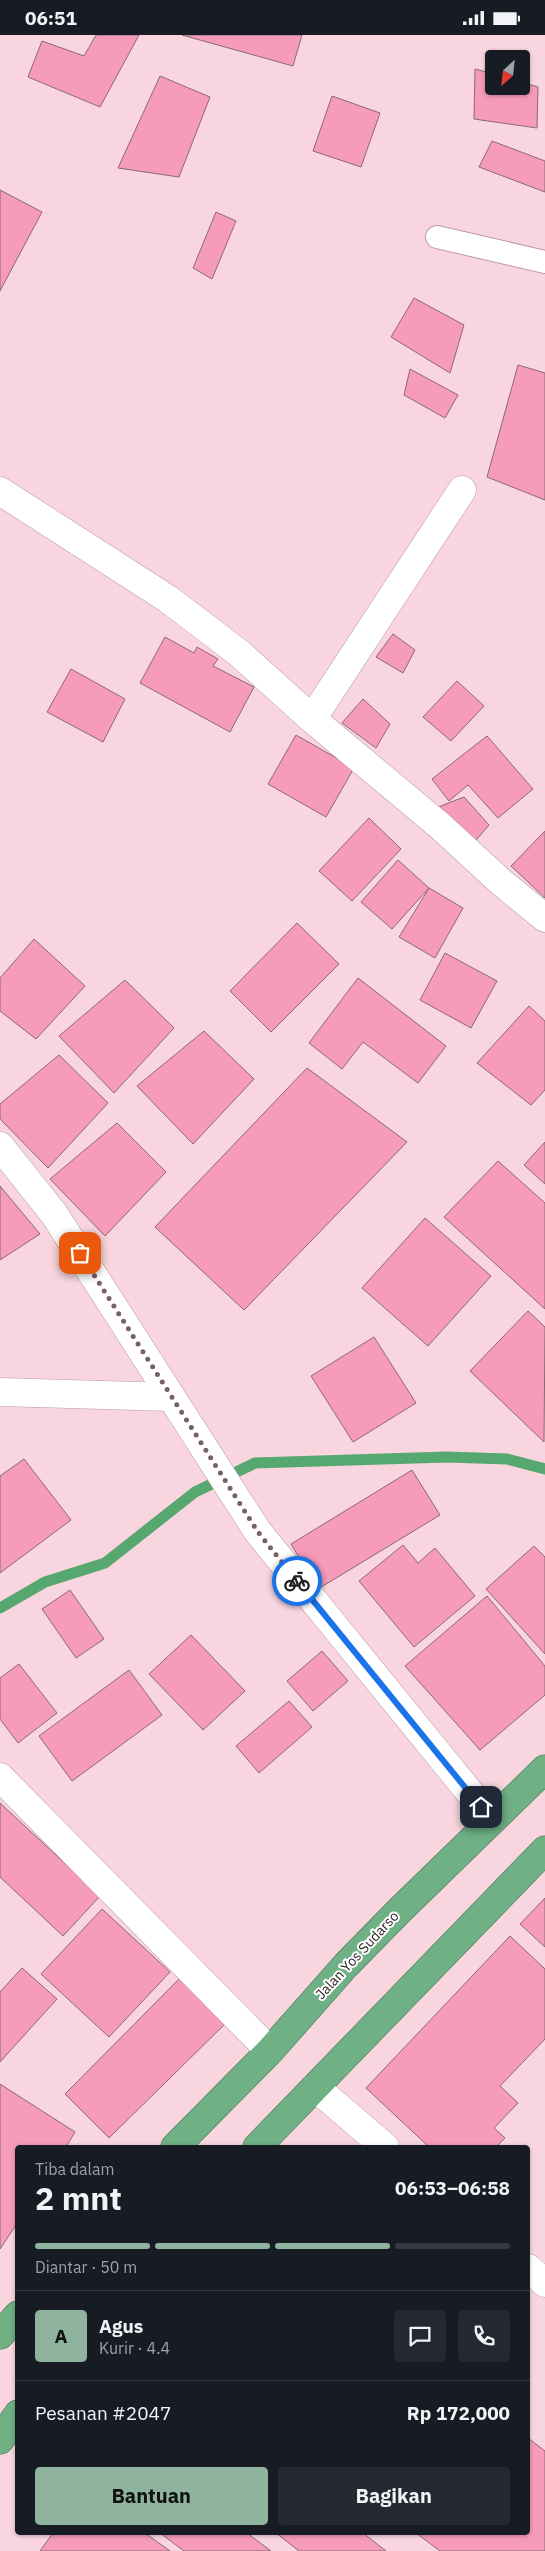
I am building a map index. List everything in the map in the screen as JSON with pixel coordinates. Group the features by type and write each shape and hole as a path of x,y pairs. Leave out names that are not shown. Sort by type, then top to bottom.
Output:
{"highway":[{"name":"Jalan Yos Sudarso","path":"177,2145 270,2051 366,1944 545,1769"},
{"path":"259,2145 545,1851"},
{"path":"0,2335 15,2318"},
{"path":"0,2440 15,2418"}],"street":[{"path":"0,491 168,599 239,653 312,719 439,825 501,882 545,918"},
{"path":"312,719 462,491"},
{"path":"0,1146 54,1214 258,1532 492,1821"},
{"path":"0,1392 171,1397"},
{"path":"0,1777 270,2051"},
{"path":"314,2087 383,2145"},
{"path":"530,2270 545,2283"}],"lane":[{"path":"437,237 545,262"}],"building":[{"path":"96,35 139,35 100,107 28,77 42,41 84,56"},
{"path":"182,35 302,35 293,66"},
{"path":"475,69 485,72 485,95 530,95 530,85 538,87 537,128 474,119"},
{"path":"160,76 210,97 179,177 118,168"},
{"path":"332,96 380,113 361,167 313,151"},
{"path":"492,141 545,161 545,192 479,167"},
{"path":"0,190 42,212 0,291"},
{"path":"216,212 236,221 212,279 193,268"},
{"path":"414,298 464,325 450,373 391,337"},
{"path":"518,365 545,373 545,500 487,477"},
{"path":"410,369 458,395 445,418 404,395"},
{"path":"393,634 415,650 403,673 376,657"},
{"path":"165,637 194,653 197,647 218,659 213,666 254,687 230,732 140,683"},
{"path":"71,669 125,699 103,742 47,712"},
{"path":"457,681 484,706 451,741 423,717"},
{"path":"363,699 390,724 376,748 342,723"},
{"path":"296,735 354,768 326,817 268,784"},
{"path":"487,736 533,789 498,818 468,785 449,801 432,779"},
{"path":"464,797 489,825 471,846 433,809"},
{"path":"369,818 401,849 352,901 319,871"},
{"path":"545,831 545,898 511,866"},
{"path":"398,860 429,888 392,929 361,902"},
{"path":"429,888 463,908 435,958 399,937"},
{"path":"297,923 339,964 271,1032 230,991"},
{"path":"34,939 85,986 36,1039 0,1011 0,978"},
{"path":"445,953 497,981 471,1028 420,1000"},
{"path":"358,978 446,1046 418,1083 363,1042 342,1069 309,1043"},
{"path":"125,980 174,1028 114,1093 59,1036"},
{"path":"529,1006 545,1021 545,1090 531,1105 477,1063"},
{"path":"204,1031 254,1079 193,1144 137,1086"},
{"path":"59,1055 108,1103 48,1168 0,1119 0,1104"},
{"path":"307,1068 407,1142 244,1310 155,1227"},
{"path":"117,1123 166,1172 105,1236 50,1179"},
{"path":"545,1142 545,1184 524,1165"},
{"path":"498,1161 545,1203 545,1309 444,1217"},
{"path":"0,1186 40,1234 0,1260"},
{"path":"425,1218 491,1276 428,1346 362,1288"},
{"path":"528,1311 545,1327 544,1442 470,1371"},
{"path":"374,1337 416,1403 353,1442 311,1376"},
{"path":"24,1459 71,1520 0,1573 0,1476"},
{"path":"412,1470 440,1515 318,1589 291,1544"},
{"path":"403,1545 418,1563 435,1548 475,1596 414,1647 359,1581"},
{"path":"534,1546 545,1557 545,1654 486,1589"},
{"path":"70,1590 104,1639 76,1658 42,1609"},
{"path":"487,1596 545,1666 545,1695 480,1750 405,1666"},
{"path":"191,1635 245,1691 203,1730 149,1674"},
{"path":"322,1651 348,1681 313,1711 287,1681"},
{"path":"19,1664 57,1713 18,1743 0,1719 0,1678"},
{"path":"129,1670 162,1715 72,1781 39,1736"},
{"path":"289,1701 312,1727 259,1773 236,1746"},
{"path":"0,1803 100,1896 63,1936 0,1877"},
{"path":"545,1898 545,1947 520,1924"},
{"path":"102,1909 170,1972 109,2037 41,1974"},
{"path":"510,1936 545,1969 545,2039 500,2086 518,2103 494,2128 505,2138 498,2145 427,2145 366,2088"},
{"path":"22,1968 57,1999 0,2062 0,1992"},
{"path":"183,1975 229,2020 109,2138 65,2094"},
{"path":"0,2084 75,2132 67,2145 15,2145 15,2226 0,2249"},
{"path":"530,2440 545,2451 545,2551 440,2551 419,2535 530,2535"},
{"path":"52,2535 148,2535 170,2551 40,2551"},
{"path":"163,2535 250,2535 271,2551 184,2551"},
{"path":"279,2535 366,2535 386,2551 299,2551"}],"waterway":[{"path":"0,1608 45,1582 105,1563 195,1492 255,1463 447,1457 507,1459 545,1469"}],"way so far":[{"path":"80,1253 258,1532 297,1581"}],"route":[{"path":"297,1581 458,1782 481,1807"}]}
